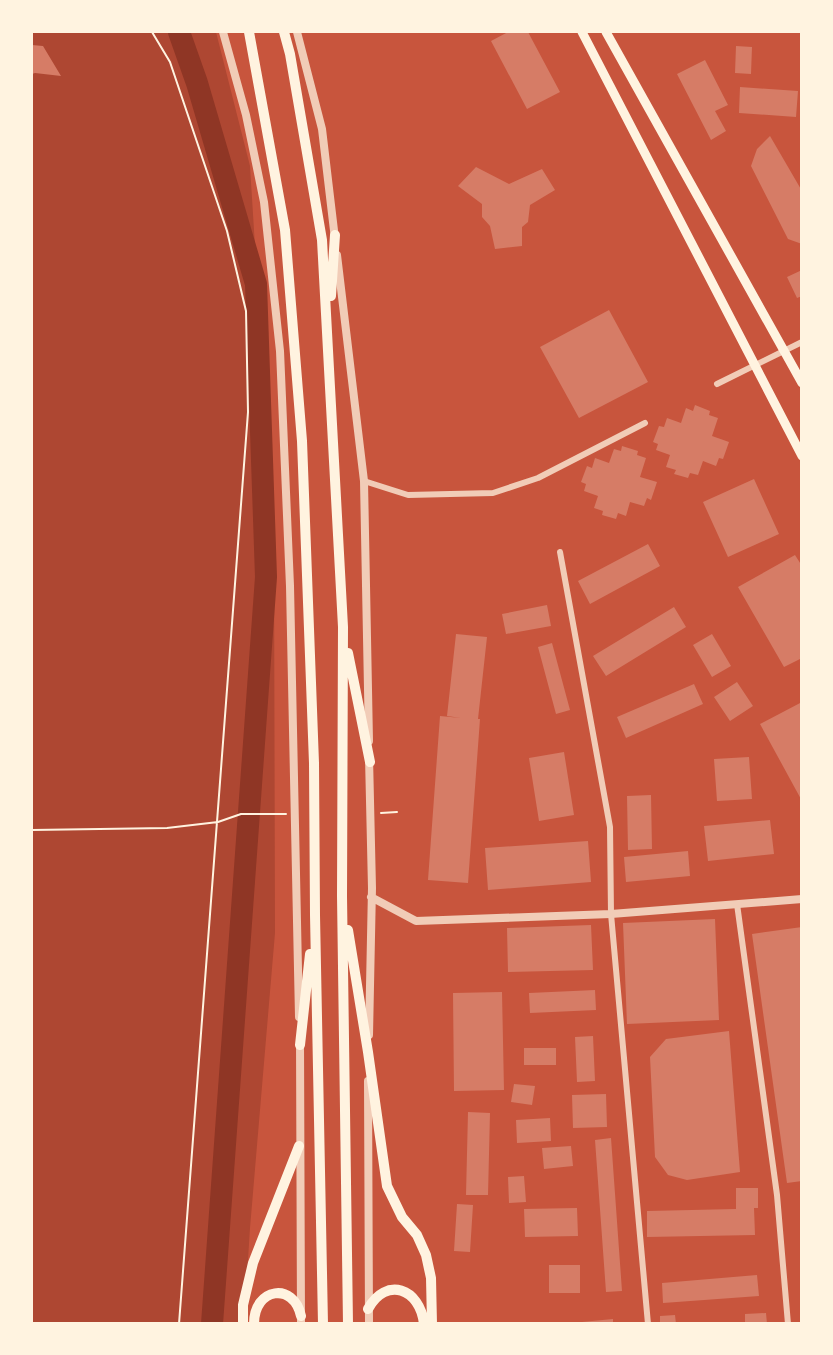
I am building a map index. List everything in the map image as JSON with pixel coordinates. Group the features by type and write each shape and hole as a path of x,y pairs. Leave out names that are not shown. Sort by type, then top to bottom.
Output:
{"highway":[{"path":"249,32 285,231 302,441 314,763 323,1323"},
{"path":"284,32 290,54 322,240 343,627 342,896 348,1323"},
{"path":"328,342 335,235"},
{"path":"343,627 370,762"},
{"path":"342,896 369,1052 387,1186 402,1217 417,1235 426,1256 431,1278 432,1323"},
{"path":"300,1045 315,915"},
{"path":"243,1323 243,1305 253,1263 299,1146"},
{"path":"368,1309 379,1294 397,1290 406,1292 420,1304 424,1323"},
{"path":"254,1323 256,1306 274,1293 289,1296 295,1301 301,1319"}],"main road":[{"path":"582,32 801,456"},
{"path":"606,32 786,351 801,383"}],"street":[{"path":"223,32 246,115 264,202 280,351 290,586 300,1045 301,1319"},
{"path":"297,32 322,129 364,481 371,897 369,1323"},
{"path":"717,384 801,342"},
{"path":"364,481 408,495 493,493 538,478 645,423"},
{"path":"560,552 610,827 611,914 648,1323"},
{"path":"371,897 416,921 611,914 801,899"},
{"path":"737,904 777,1195 788,1323"}],"path":[{"path":"152,32 170,62 227,231 246,311 248,412 179,1323"},
{"path":"32,830 167,828 218,822 242,814"}],"shaded area":[{"path":"32,32 216,32 250,166 274,551 275,933 244,1323 32,1323"}],"building":[{"path":"508,32 528,32 560,92 527,109 491,41"},
{"path":"32,45 43,46 61,76 32,74"},
{"path":"736,46 752,47 751,74 735,73"},
{"path":"705,60 728,105 715,111 726,131 711,140 677,74"},
{"path":"740,87 798,91 796,117 739,113"},
{"path":"770,136 802,191 802,244 788,239 751,166 757,149"},
{"path":"476,167 509,184 542,169 555,190 530,205 528,222 522,227 522,246 495,249 490,226 482,217 482,204 458,186"},
{"path":"802,270 802,296 797,298 787,277"},
{"path":"609,310 648,382 579,418 540,347"},
{"path":"695,405 710,411 709,415 718,418 712,436 729,442 723,459 719,458 716,466 703,461 698,475 690,473 688,478 674,474 676,470 666,467 670,455 656,450 658,444 653,442 659,426 664,427 667,418 681,423 686,408 693,411"},
{"path":"622,446 638,451 637,455 646,458 640,477 657,482 651,500 647,498 644,506 630,502 626,516 618,513 616,519 602,515 603,511 594,508 598,496 584,491 586,484 581,482 587,466 592,468 595,458 609,463 614,449 621,451"},
{"path":"754,479 779,534 728,557 703,502"},
{"path":"648,544 660,566 590,604 578,581"},
{"path":"795,555 802,566 802,658 784,667 738,587"},
{"path":"547,605 551,626 506,634 502,614"},
{"path":"674,607 686,627 606,676 593,656"},
{"path":"456,634 487,637 478,719 480,719 468,883 428,880 440,716 461,718 447,716"},
{"path":"712,634 731,666 712,677 693,645"},
{"path":"552,643 570,710 556,714 538,647"},
{"path":"737,682 753,706 730,721 714,697"},
{"path":"694,684 703,704 626,738 617,717"},
{"path":"802,702 802,801 760,724"},
{"path":"564,752 574,815 539,821 529,758"},
{"path":"749,757 752,799 717,801 714,759"},
{"path":"651,795 652,849 628,850 627,796"},
{"path":"770,820 774,854 708,861 704,826"},
{"path":"588,841 591,882 488,890 485,848"},
{"path":"688,851 690,876 626,882 624,857"},
{"path":"715,919 719,1020 627,1024 623,923"},
{"path":"591,925 593,970 508,972 507,928"},
{"path":"802,927 802,1181 787,1183 752,934"},
{"path":"595,990 596,1010 530,1013 529,993"},
{"path":"502,992 504,1090 454,1091 453,993"},
{"path":"729,1031 740,1172 687,1180 668,1175 655,1157 650,1057 666,1039"},
{"path":"593,1036 595,1081 577,1082 575,1037"},
{"path":"524,1048 556,1048 556,1065 524,1065"},
{"path":"514,1084 535,1086 532,1105 511,1102"},
{"path":"606,1094 607,1127 573,1128 572,1095"},
{"path":"468,1112 490,1113 488,1195 466,1195"},
{"path":"550,1118 551,1141 517,1143 516,1120"},
{"path":"611,1138 622,1291 606,1292 595,1140"},
{"path":"571,1146 573,1166 544,1169 542,1148"},
{"path":"524,1176 526,1202 509,1203 508,1177"},
{"path":"736,1188 758,1188 758,1208 754,1208 755,1235 647,1237 647,1211 736,1209"},
{"path":"457,1204 473,1205 470,1252 454,1251"},
{"path":"577,1208 578,1236 525,1237 524,1209"},
{"path":"549,1265 580,1265 580,1293 549,1293"},
{"path":"757,1275 759,1296 663,1303 662,1283"},
{"path":"766,1313 767,1324 745,1324 745,1314"},
{"path":"675,1315 676,1324 660,1324 660,1316"},
{"path":"613,1319 613,1324 582,1324 582,1322"}],"waterway":[{"path":"179,32 197,83 256,284 266,577 212,1324"}]}
